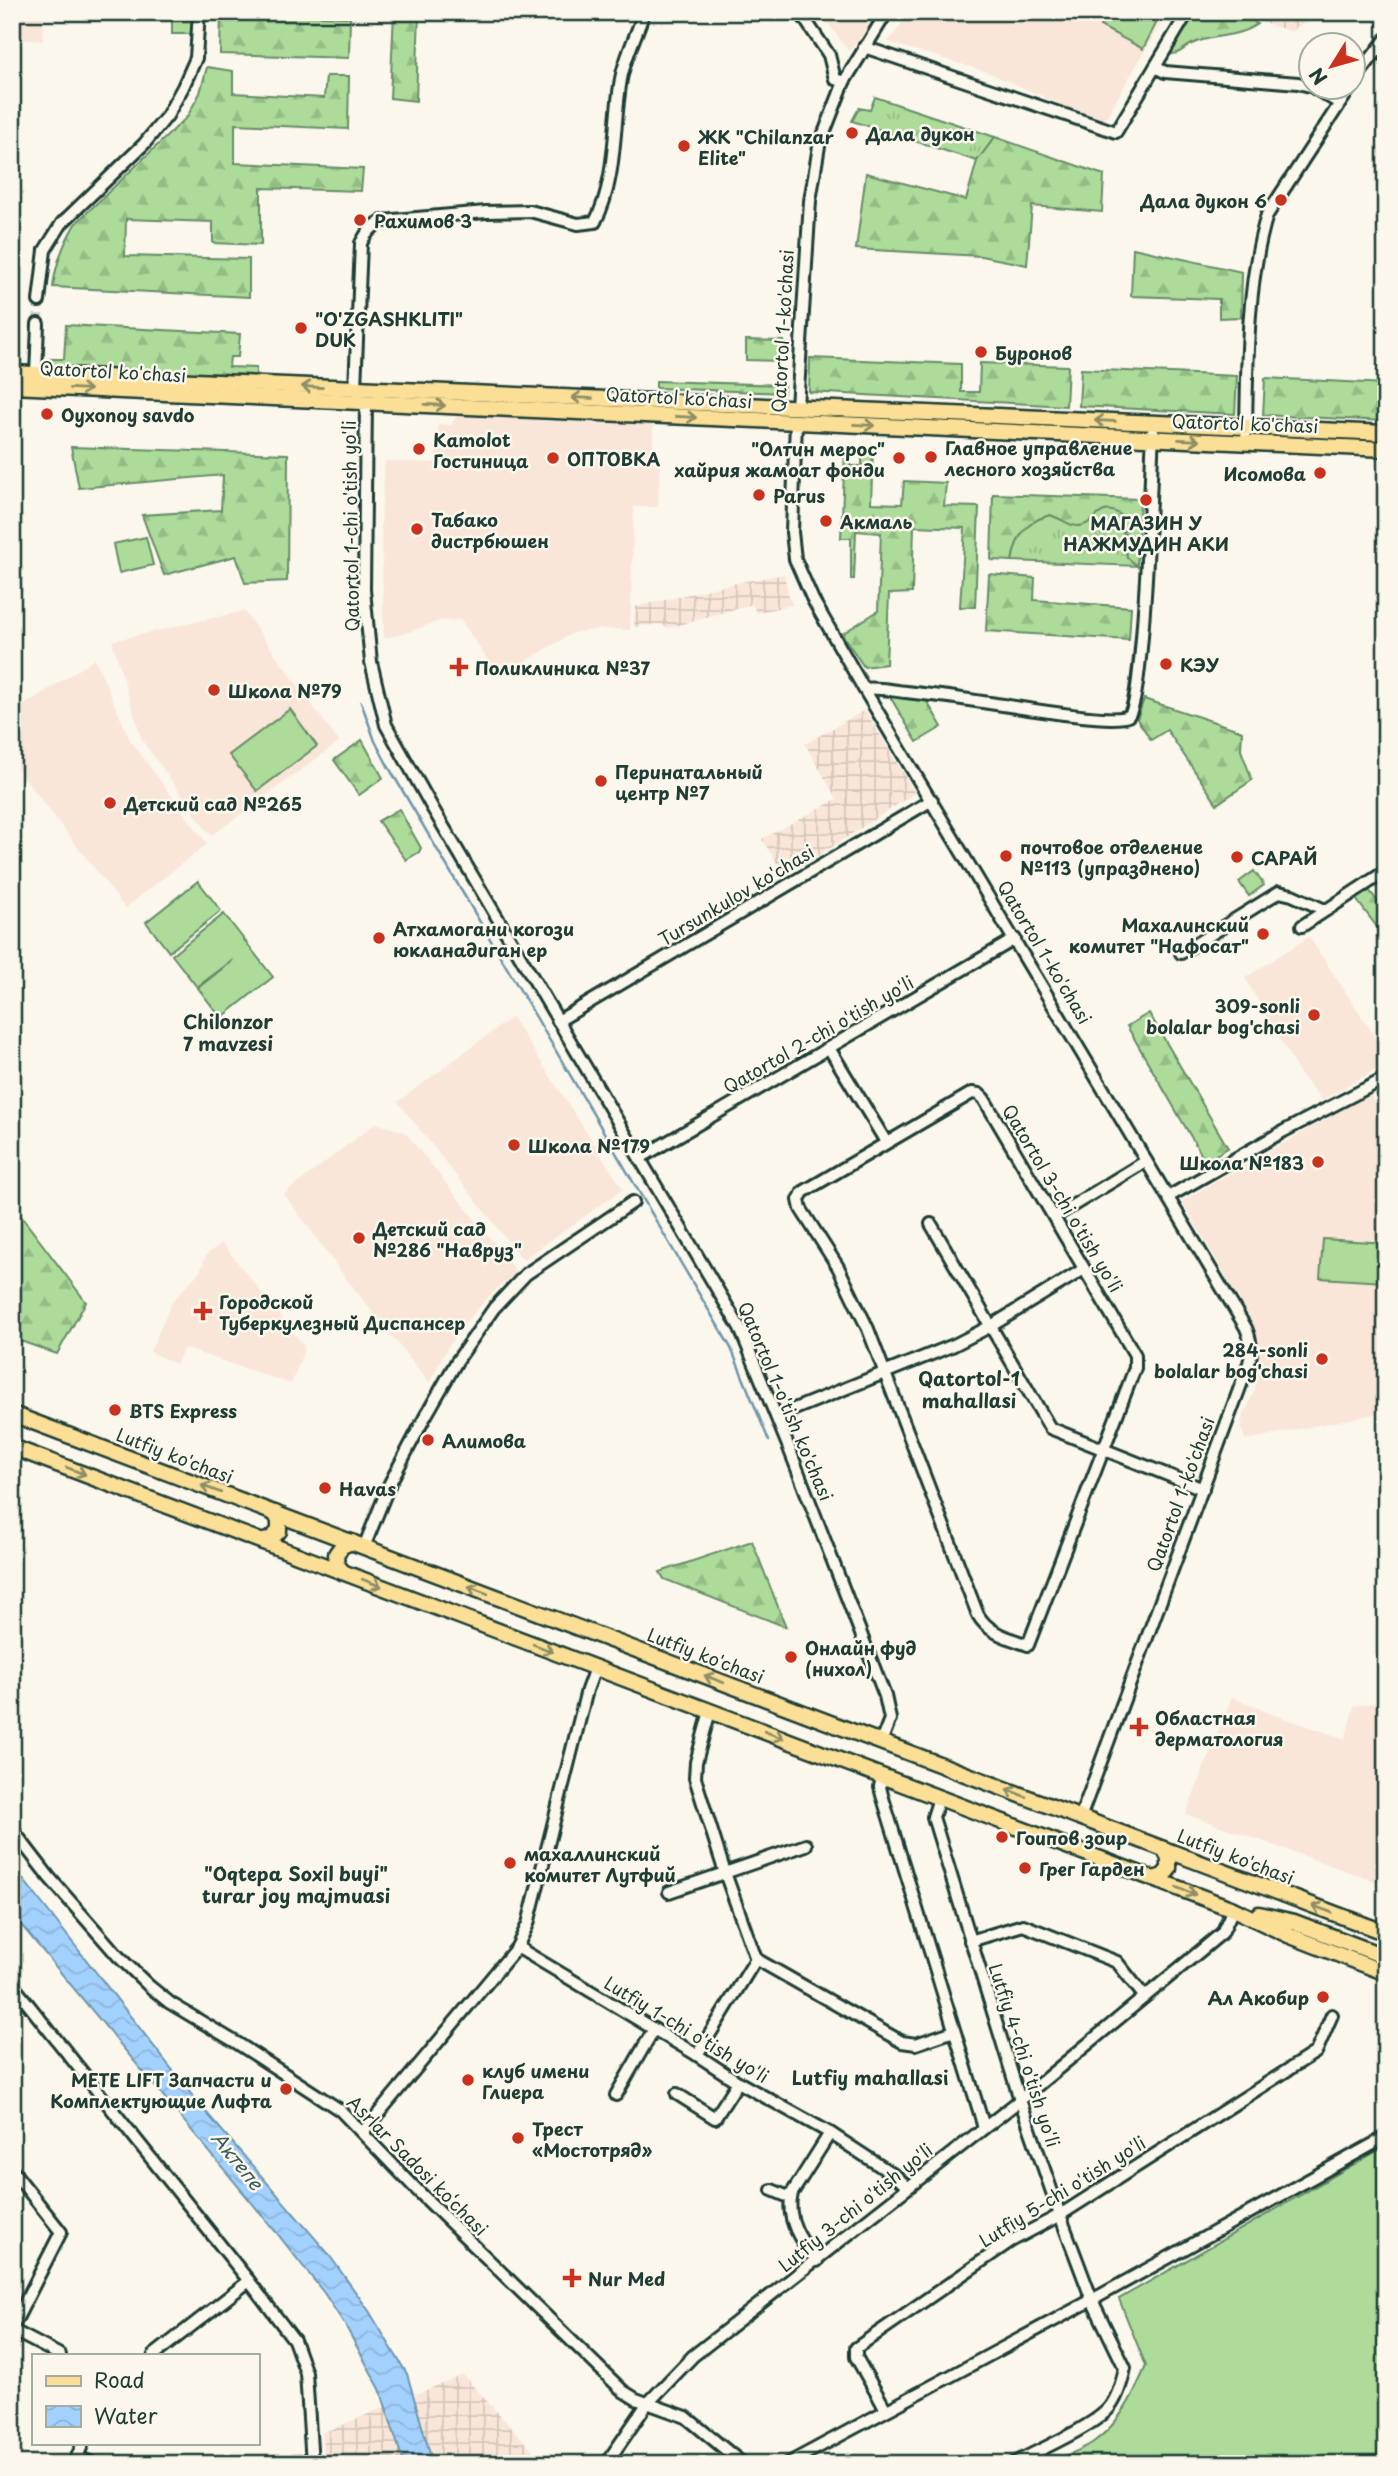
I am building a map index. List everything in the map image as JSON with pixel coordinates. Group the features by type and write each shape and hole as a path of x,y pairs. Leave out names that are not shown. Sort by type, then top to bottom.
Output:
{"main road":[{"name":"Qatortol ko'chasi","path":"12,373 36,381"},
{"name":"Qatortol ko'chasi","path":"12,386 36,381 647,408 797,415 1152,439 1386,449"},
{"name":"Qatortol ko'chasi","path":"797,415 1153,423 1386,433"},
{"name":"Lutfiy ko'chasi","path":"12,1414 1386,1933"},
{"path":"12,1447 1233,1909 1288,1935 1386,1973"},
{"path":"262,1542 279,1531 279,1521 275,1513"},
{"path":"344,1572 337,1564 336,1554 342,1546 358,1545"},
{"path":"1154,1879 1169,1870 1169,1859 1165,1850"},
{"path":"1233,1909 1294,1922 1386,1957"}],"street":[{"path":"39,301 45,250 62,223 144,144 167,116 196,58 199,12"},
{"name":"Qatortol 1-chi o'tish yo'li","path":"558,1021 386,725 371,662 366,613 360,395 361,243 375,224 383,221 530,211 578,224 595,222 603,207 621,77 644,12"},
{"path":"800,12 829,55 835,79 844,82"},
{"name":"Qatortol 1-ko'chasi","path":"887,12 844,82 819,146 813,177 806,257 792,521 795,559 810,594 864,689 1246,1328 1252,1346 1251,1357 1203,1489 1080,1818"},
{"path":"864,47 1116,132 1188,12"},
{"path":"1366,65 1386,39"},
{"path":"1154,67 1165,72 1296,83"},
{"path":"1246,443 1250,330 1263,229 1267,215 1339,103"},
{"path":"36,381 38,324"},
{"path":"864,689 966,699 1067,714 1119,718 1131,713 1137,692 1142,644 1153,423"},
{"name":"Tursunkulov ko'chasi","path":"558,1021 932,800"},
{"path":"1302,926 1386,871"},
{"path":"1181,953 1279,892 1325,910"},
{"name":"Qatortol 2-chi o'tish yo'li","path":"640,1158 1014,939"},
{"name":"Qatortol 1-o'tish ko'chasi","path":"558,1021 740,1328 777,1416 885,1696 890,1719 881,1742"},
{"path":"829,1048 886,1142"},
{"path":"1168,1197 1284,1130 1386,1078"},
{"name":"Qatortol 3-chi o'tish yo'li","path":"977,1093 986,1102 1054,1217 1135,1355 1135,1368 1028,1645 987,1628 978,1615 850,1290 799,1200 803,1192 886,1142 962,1097 977,1093"},
{"path":"1054,1217 1146,1161"},
{"path":"358,1545 457,1361 494,1308 526,1274 633,1202"},
{"path":"931,1224 1050,1428 1203,1489"},
{"path":"777,1416 954,1345 991,1326 1084,1269"},
{"path":"363,2132 517,1947 528,1924 587,1690 595,1668"},
{"path":"710,1711 695,1778 756,1959 902,2042 916,2044 954,2031"},
{"path":"882,1776 882,1796 984,2127"},
{"name":"Lutfiy 4-chi o'tish yo'li","path":"939,1798 933,1817 1020,2100 1092,2300 1125,2368 1115,2400 1106,2411 1013,2464"},
{"name":"Asrlar Sadosi ko‘chasi","path":"12,1829 49,1877 118,1956 149,1986 170,2003 331,2104 363,2132 419,2192 623,2390 647,2404 666,2408 686,2417 743,2464"},
{"path":"669,1892 806,1845"},
{"name":"Lutfiy 3-chi o'tish yo'li","path":"606,2464 647,2404 693,2356 1020,2100 1222,1933 1233,1909"},
{"path":"970,1941 1023,1925 1117,1962 1144,1996"},
{"name":"Lutfiy 1-chi o'tish yo'li","path":"517,1947 738,2082 830,2133 897,2177 907,2188"},
{"path":"697,2055 756,1959"},
{"path":"12,1984 290,2334 303,2359 308,2383 312,2464"},
{"name":"Lutfiy 5-chi o'tish yo'li","path":"887,2410 856,2357 856,2348 1011,2241 1060,2215 1316,2052 1332,2015"},
{"path":"616,2095 654,2029"},
{"path":"677,2094 715,2118 738,2082"},
{"path":"817,2261 794,2225 789,2208 791,2198 830,2133"},
{"path":"787,2464 1092,2300 1386,2137"},
{"path":"12,2169 61,2232 12,2329 58,2354"},
{"path":"772,2190 791,2198"},
{"path":"155,2354 249,2281"},
{"path":"83,2444 75,2460 94,2464"}],"shaded area":[{"path":"12,12 44,12 43,41 12,39"},
{"path":"820,12 880,12 849,52"},
{"path":"911,12 1167,12 1103,123 987,72 888,42"},
{"path":"1249,12 1314,12 1292,32 1259,21"},
{"path":"458,414 653,423 653,461 660,462 658,507 634,507 630,630 598,629 573,633 499,677 461,620 439,621 384,638 381,525 385,461 435,463 438,424 451,425"},
{"path":"784,574 791,605 756,613 753,604 668,628 660,624 634,627 635,607"},
{"name":"Школа №79","path":"244,611 339,742 211,836 142,740 112,641"},
{"name":"Детский сад №265","path":"95,659 130,740 207,844 125,908 12,762 12,713"},
{"path":"865,710 915,793 812,860 784,874 762,839 837,799 805,744"},
{"name":"309-sonli bolalar bog'chasi","path":"1309,937 1386,1053 1386,1064 1322,1100 1301,1076 1245,978"},
{"name":"Школа №179","path":"512,1017 623,1189 523,1260 398,1102"},
{"path":"1370,1094 1386,1122 1386,1360 1379,1413 1245,1440 1241,1422 1255,1389 1258,1358 1253,1323 1182,1201"},
{"path":"376,1123 405,1132 517,1272 492,1293 459,1330 429,1383 348,1281 284,1194"},
{"path":"222,1243 305,1347 291,1384 184,1348 176,1364 150,1352 172,1302 200,1271 207,1254"},
{"path":"1232,1697 1269,1713 1345,1739 1354,1706 1386,1701 1386,1885 1186,1814"},
{"path":"463,2375 545,2464 325,2464 322,2433"}],"green space":[{"path":"172,12 193,12 192,34 172,34"},
{"path":"394,12 419,12 416,101 390,98"},
{"path":"1107,12 1162,12 1143,49 1100,26"},
{"path":"1193,12 1243,12 1257,24 1242,32 1200,41 1167,55"},
{"path":"221,13 350,17 349,58 220,54"},
{"path":"207,67 233,71 233,93 324,98 326,76 349,76 348,129 235,124 235,163 363,169 361,191 261,188 261,245 213,243 213,222 126,219 125,256 249,259 249,297 53,287 61,254 75,224 187,117 200,93"},
{"path":"875,97 995,137 977,161 852,121 859,108 870,110"},
{"path":"995,137 1104,175 1102,212 1032,206 1027,265 981,256 856,249 866,173 966,200 977,161"},
{"path":"1133,248 1242,272 1241,317 1219,318 1219,299 1131,296"},
{"path":"66,325 240,334 238,357 230,357 229,367 256,368 256,377 48,369 49,359 64,359"},
{"path":"746,340 784,341 783,361 746,360"},
{"path":"810,358 961,364 961,392 979,392 980,363 1068,366 1066,406 809,392"},
{"path":"1081,369 1237,376 1235,414 1079,406"},
{"path":"1265,378 1386,384 1386,421 1263,415"},
{"path":"656,381 784,385 784,393 656,388"},
{"path":"71,447 288,454 287,581 245,583 236,556 164,575 142,515 221,510 223,475 79,488"},
{"path":"845,450 850,450 850,466 862,466 862,450 873,450 871,503 902,504 904,481 946,483 944,506 979,507 975,607 960,607 965,528 914,526 912,593 889,594 886,664 864,667 842,634 878,611 881,533 856,531 854,579 851,579 851,538 841,538"},
{"path":"993,494 1140,499 1137,566 1127,557 1121,515 1113,511 1102,512 1089,523 1076,526 1050,515 1042,518 1028,526 1019,537 1012,561 991,560"},
{"path":"1103,510 1113,510 1121,515 1127,557 1137,566 1012,561 1019,537 1034,521 1050,515 1072,524 1083,525"},
{"path":"146,537 153,565 119,573 113,544"},
{"path":"989,574 1035,578 1034,600 1131,607 1129,640 986,631"},
{"path":"889,695 926,700 942,727 917,742"},
{"path":"1144,699 1242,731 1241,750 1252,780 1217,804 1167,730 1151,740 1137,719"},
{"path":"290,709 317,746 257,791 229,755"},
{"path":"362,740 383,778 359,795 334,760"},
{"path":"399,809 421,848 406,860 378,821"},
{"path":"1254,871 1264,885 1249,896 1239,882"},
{"path":"198,881 221,911 169,952 146,922"},
{"path":"1369,890 1386,912 1386,939 1356,899"},
{"path":"224,914 273,977 221,1018 198,988 233,960 197,987 172,955"},
{"path":"1149,1013 1228,1148 1205,1161 1127,1026"},
{"path":"12,1204 86,1302 57,1354 12,1338"},
{"path":"1323,1239 1386,1243 1384,1282 1320,1278"},
{"path":"752,1541 786,1627 664,1579 660,1572"},
{"path":"1386,2146 1386,2464 1046,2464 1081,2449 1102,2435 1125,2409 1146,2366 1119,2299"}],"water":[{"name":"Актепе","path":"12,1865 199,2104 327,2252 369,2311 407,2374 433,2464 404,2464 380,2389 324,2293 12,1914"}],"waterway":[{"path":"361,702 375,741 388,766 731,1348 769,1441"}],"tunnel":[{"path":"38,324 39,301"}],"place":[{"name":"Дала дукон","path":"852,133"},
{"name":"ЖК \"Chilanzar Elite\"","path":"684,146"},
{"name":"Дала дукон 6","path":"1281,200"},
{"name":"Рахимов 3","path":"360,220"},
{"name":"\"O'ZGASHKLITI\" DUK","path":"301,328"},
{"name":"Буронов","path":"981,352"},
{"name":"Oyxonoy savdo","path":"47,414"},
{"name":"Kamolot Гостиница","path":"419,449"},
{"name":"Главное управление лесного хозяйства","path":"931,457"},
{"name":"ОПТОВКА","path":"553,458"},
{"name":"\"Олтин мерос\" хайрия жамоат фонди","path":"899,458"},
{"name":"Исомова","path":"1320,473"},
{"name":"Parus","path":"759,495"},
{"name":"МАГАЗИН У НАЖМУДИН АКИ","path":"1146,500"},
{"name":"Акмаль","path":"826,521"},
{"name":"Табако дистрбюшен","path":"417,529"},
{"name":"КЭУ","path":"1166,664"},
{"name":"Поликлиника №37","path":"459,667"},
{"name":"Школа №79","path":"214,690"},
{"name":"Перинатальный центр №7","path":"601,781"},
{"name":"Детский сад №265","path":"110,803"},
{"name":"почтовое отделение №113 (упразднено)","path":"1006,856"},
{"name":"САРАЙ","path":"1237,857"},
{"name":"Махалинский комитет \"Нафосат\"","path":"1263,934"},
{"name":"Атхамогани когози юкланадиган ер","path":"379,938"},
{"name":"309-sonli bolalar bog'chasi","path":"1314,1015"},
{"name":"Школа №179","path":"514,1145"},
{"name":"Школа №183","path":"1318,1162"},
{"name":"Детский сад №286 \"Навруз\"","path":"359,1238"},
{"name":"Городской Туберкулезный Диспансер","path":"203,1311"},
{"name":"284-sonli bolalar bog'chasi","path":"1322,1359"},
{"name":"BTS Express","path":"115,1410"},
{"name":"Алимова","path":"428,1440"},
{"name":"Havas","path":"325,1488"},
{"name":"Онлайн фуд (нихол)","path":"791,1657"},
{"name":"Областная дерматология","path":"1139,1727"},
{"name":"Гоипов зоир","path":"1002,1837"},
{"name":"махаллинский комитет Лутфий","path":"510,1863"},
{"name":"Грег Гарден","path":"1025,1868"},
{"name":"Ал Акобир","path":"1323,1997"},
{"name":"клуб имени Глиера","path":"468,2080"},
{"name":"METE LIFT Запчасти и Комплектующие Лифта","path":"286,2089"},
{"name":"Трест «Мостотряд»","path":"518,2138"},
{"name":"Nur Med","path":"572,2278"}],"district":[{"name":"Chilonzor 7 mavzesi","path":"228,1032"},
{"name":"Qatortol-1 mahallasi","path":"969,1389"},
{"name":"\"Oqtepa Soxil buyi\" turar joy majmuasi","path":"296,1884"},
{"name":"Lutfiy mahallasi","path":"870,2077"}]}
